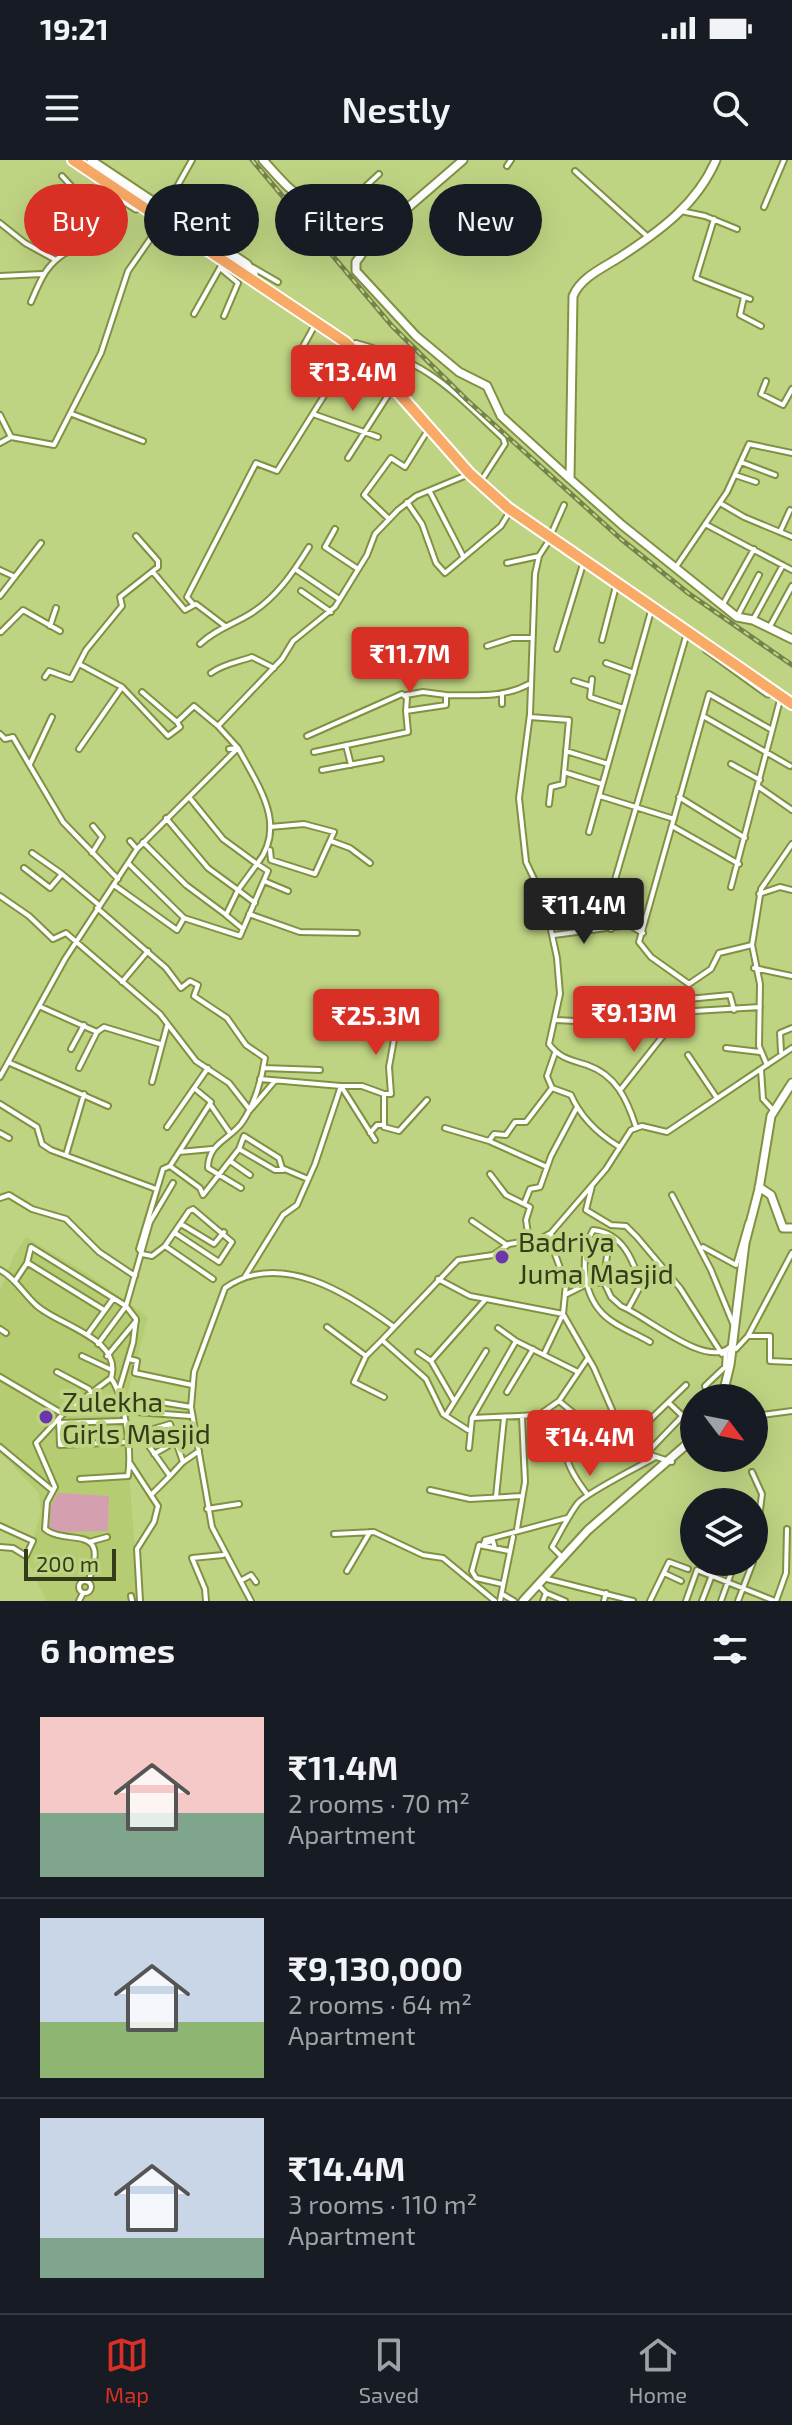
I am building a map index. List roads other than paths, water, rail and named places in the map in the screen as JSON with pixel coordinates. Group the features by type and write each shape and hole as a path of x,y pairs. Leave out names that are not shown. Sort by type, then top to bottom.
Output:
{"highway":[{"path":"70,160 144,205"},
{"path":"83,160 144,203"},
{"path":"221,256 355,346 469,473 511,510 707,643 792,707"},
{"path":"229,256 355,346 483,478 551,535 652,609 707,643"}],"street":[{"path":"91,160 144,201"},
{"path":"180,184 192,160"},
{"path":"263,160 288,184"},
{"path":"413,203 463,160"},
{"path":"507,166 511,160"},
{"path":"570,479 573,296 588,277 681,211 699,193 716,160"},
{"path":"764,207 783,160 792,165"},
{"path":"575,171 648,237"},
{"path":"368,184 379,174"},
{"path":"62,176 70,184"},
{"path":"681,211 714,219 737,229"},
{"path":"714,219 696,278 747,298 740,315 761,326"},
{"path":"0,223 54,259"},
{"path":"0,443 11,437 54,445 101,353 128,271 144,247"},
{"path":"31,302 42,274 58,256"},
{"path":"209,256 238,283 224,316"},
{"path":"361,256 356,262 358,274 416,336 459,372 487,386 501,416 570,479 675,569 737,617 753,620 792,639"},
{"path":"221,266 281,302 297,308"},
{"path":"194,314 221,266"},
{"path":"252,270 278,282"},
{"path":"0,276 42,274"},
{"path":"295,361 317,321"},
{"path":"225,626 187,597 236,505 248,473 256,463 276,473 355,346 407,358 426,369 503,438 505,444 483,478"},
{"path":"766,381 761,394 783,405 792,389"},
{"path":"348,458 393,387"},
{"path":"72,414 143,441"},
{"path":"313,414 378,437"},
{"path":"0,415 11,437"},
{"path":"389,519 364,495 391,458 402,468 406,466 429,428"},
{"path":"675,569 720,503 749,444 792,453"},
{"path":"741,462 775,475"},
{"path":"218,726 274,668 303,632 331,612 375,534 389,519 407,502 469,473"},
{"path":"735,475 756,482"},
{"path":"430,492 463,556"},
{"path":"407,502 422,524 436,563 445,573 501,526 511,510"},
{"path":"720,503 792,537"},
{"path":"564,505 539,556 531,638 530,717 519,798 522,840 533,882 554,935 560,994 549,1044 555,1053 591,1066 620,1090 636,1127"},
{"path":"780,532 790,510"},
{"path":"705,524 792,570"},
{"path":"335,529 325,547 358,569"},
{"path":"45,677 49,671 71,679 86,650 122,606 120,597 153,572 159,563 136,536"},
{"path":"0,596 41,543"},
{"path":"200,644 270,599 309,547"},
{"path":"722,606 754,549"},
{"path":"507,563 539,556"},
{"path":"557,649 584,561"},
{"path":"753,620 783,565"},
{"path":"295,569 340,600"},
{"path":"0,570 15,577"},
{"path":"153,572 185,610 193,604"},
{"path":"737,617 759,575"},
{"path":"602,640 616,584"},
{"path":"769,628 792,586"},
{"path":"301,591 331,612"},
{"path":"50,626 56,608"},
{"path":"589,832 652,609"},
{"path":"11,637 1,632 23,610 60,631"},
{"path":"611,929 607,912 611,893 687,633"},
{"path":"487,646 512,638 531,638"},
{"path":"211,673 221,666 252,657 274,668"},
{"path":"606,663 634,673"},
{"path":"80,665 122,687 168,736 180,727 142,692"},
{"path":"592,679 590,697 623,708"},
{"path":"574,681 590,686"},
{"path":"307,736 405,695 423,692 446,695 502,693 529,684"},
{"path":"79,749 122,687"},
{"path":"502,693 502,704"},
{"path":"752,945 719,953 710,970 688,984 641,947 679,797 710,693 772,730"},
{"path":"314,752 408,732 405,695"},
{"path":"406,711 446,705 446,695"},
{"path":"731,887 772,730 784,699"},
{"path":"177,722 194,706 238,748 260,790 270,827 271,860 315,874 334,832 318,826 270,827"},
{"path":"703,716 790,766"},
{"path":"30,764 52,717"},
{"path":"530,717 569,719 562,786 551,787 549,804"},
{"path":"0,734 5,739 12,735 63,822 118,879"},
{"path":"346,745 351,765"},
{"path":"229,749 238,748"},
{"path":"1,1075 98,906 137,849 238,748"},
{"path":"566,751 608,764"},
{"path":"322,770 381,759"},
{"path":"731,764 792,810"},
{"path":"564,772 602,784"},
{"path":"599,795 674,819"},
{"path":"129,864 184,918 240,936 268,871 223,839 188,796"},
{"path":"679,797 745,838"},
{"path":"166,818 208,868 255,903"},
{"path":"92,853 102,837 93,826"},
{"path":"672,826 739,864"},
{"path":"130,841 137,849"},
{"path":"331,841 350,848 370,863"},
{"path":"143,842 186,885 243,929"},
{"path":"767,1065 760,1052 760,984 754,968 752,945 759,894 792,844"},
{"path":"226,915 238,890 269,847"},
{"path":"32,853 62,874 148,951 181,988 190,981 198,985 194,996 227,1018 246,1045 265,1058 250,1110"},
{"path":"24,868 50,888 62,874"},
{"path":"264,881 288,891"},
{"path":"114,885 177,930 184,918"},
{"path":"759,894 780,887 792,890"},
{"path":"611,893 636,902"},
{"path":"0,896 29,916 53,939 66,933 78,940 160,1014 196,1061 229,1083 250,1110"},
{"path":"548,914 609,903"},
{"path":"249,914 300,932 357,933"},
{"path":"554,935 629,925 643,933"},
{"path":"122,982 148,951"},
{"path":"754,968 792,976"},
{"path":"689,1011 688,999 706,996 732,996 734,1010"},
{"path":"40,1007 97,1032"},
{"path":"629,1015 760,1007"},
{"path":"556,1020 575,1021"},
{"path":"71,1049 84,1025"},
{"path":"152,1082 167,1026"},
{"path":"79,1068 97,1032 104,1027 160,1044"},
{"path":"781,1052 780,1033 792,1028"},
{"path":"620,1090 666,1032"},
{"path":"260,1079 362,1086 391,1094 389,1067 395,1034"},
{"path":"726,1048 760,1052"},
{"path":"636,1127 667,1132 761,1070 781,1052 792,1048"},
{"path":"555,1053 547,1076 552,1088 571,1095 576,1109 600,1134 618,1146"},
{"path":"688,1055 717,1098"},
{"path":"10,1063 108,1106"},
{"path":"167,1127 208,1068"},
{"path":"263,1068 320,1070"},
{"path":"761,1070 763,1099 774,1112"},
{"path":"179,1152 212,1149 238,1128 274,1082"},
{"path":"707,1384 725,1367 736,1334 750,1236 774,1112 792,1083"},
{"path":"341,1086 375,1140"},
{"path":"244,1278 249,1265 283,1215 297,1205 341,1086"},
{"path":"194,1088 210,1104 230,1133"},
{"path":"489,1141 494,1134 506,1135 515,1122 526,1122 552,1088"},
{"path":"66,1155 84,1094"},
{"path":"384,1094 384,1125"},
{"path":"370,1133 377,1125 399,1131 427,1100"},
{"path":"0,1104 37,1127 42,1144 156,1189"},
{"path":"175,1233 219,1262 232,1242 224,1232 193,1209 165,1246 152,1256 142,1254 139,1249 163,1169 170,1166 210,1104"},
{"path":"524,1204 530,1189 540,1187 576,1109"},
{"path":"384,1397 354,1382 366,1356 458,1260 493,1255 507,1245 551,1233 592,1186 618,1146 636,1127"},
{"path":"238,1128 244,1136 279,1158 285,1170"},
{"path":"445,1128 489,1141 547,1167"},
{"path":"0,1133 9,1138"},
{"path":"170,1166 200,1188 203,1195 221,1176 244,1136"},
{"path":"212,1149 208,1168 241,1188"},
{"path":"239,1149 275,1170 285,1170 308,1179"},
{"path":"230,1161 250,1175"},
{"path":"490,1174 506,1195 531,1209 526,1220 529,1240"},
{"path":"98,1344 126,1306 150,1222 173,1183"},
{"path":"592,1186 586,1210 611,1225 626,1226 729,1350 725,1384"},
{"path":"736,1334 749,1222 761,1188"},
{"path":"761,1188 771,1195 783,1228 792,1228"},
{"path":"0,1198 9,1195 32,1209 66,1219 99,1252 135,1276"},
{"path":"672,1195 711,1270 736,1334"},
{"path":"472,1221 507,1245"},
{"path":"703,1247 736,1265 743,1230 749,1222"},
{"path":"181,1224 214,1244 224,1232"},
{"path":"628,1309 641,1285 628,1251 598,1229 591,1233 585,1258 587,1284 601,1312 650,1342"},
{"path":"544,1354 563,1314 567,1294 551,1233"},
{"path":"609,1237 604,1282 611,1297 704,1354 729,1350 748,1336 792,1253"},
{"path":"165,1246 213,1279"},
{"path":"15,1281 27,1263 31,1247 126,1306 136,1321 119,1390"},
{"path":"27,1263 104,1310"},
{"path":"1,1271 15,1281 35,1304 87,1335 107,1356 123,1411 130,1463 128,1476 80,1479"},
{"path":"251,1601 242,1580 224,1555 207,1509 191,1416 192,1385 225,1288 244,1278 272,1273 328,1284 394,1327"},
{"path":"438,1279 470,1296 563,1314 629,1440 654,1458 671,1460"},
{"path":"567,1294 587,1284 604,1282"},
{"path":"87,1335 113,1299"},
{"path":"431,1361 486,1299"},
{"path":"107,1356 136,1321"},
{"path":"327,1327 366,1356"},
{"path":"498,1328 516,1341 578,1372"},
{"path":"0,1329 6,1333"},
{"path":"748,1336 770,1336 770,1361 792,1362"},
{"path":"382,1340 426,1379 446,1415 468,1430"},
{"path":"469,1448 468,1430 472,1418 516,1341"},
{"path":"507,1392 533,1349"},
{"path":"446,1415 486,1351"},
{"path":"418,1352 431,1361 454,1401"},
{"path":"82,1356 112,1370"},
{"path":"472,1418 539,1415 559,1401 588,1358"},
{"path":"129,1359 137,1361 135,1373 192,1385"},
{"path":"57,1372 89,1389 92,1394"},
{"path":"0,1377 61,1418 123,1421"},
{"path":"79,1601 83,1593 80,1583 88,1582 95,1559 84,1537 55,1534 45,1529 47,1502 53,1491 36,1443 61,1418 111,1378"},
{"path":"559,1401 615,1447 629,1440 680,1391"},
{"path":"161,1402 191,1407"},
{"path":"669,1403 680,1415"},
{"path":"123,1411 191,1416"},
{"path":"768,1414 792,1411"},
{"path":"573,1414 566,1434 565,1458 568,1470 587,1494"},
{"path":"517,1529 523,1496 522,1416"},
{"path":"646,1454 680,1417"},
{"path":"61,1418 60,1445 126,1442"},
{"path":"496,1497 504,1418"},
{"path":"170,1476 142,1436 143,1432 169,1424 183,1462"},
{"path":"160,1438 174,1435"},
{"path":"154,1454 168,1446"},
{"path":"0,1447 53,1491"},
{"path":"152,1494 183,1462 199,1451"},
{"path":"527,1599 559,1562 680,1452"},
{"path":"559,1562 552,1547 587,1494 613,1483 654,1458"},
{"path":"130,1463 152,1494 158,1513 137,1549 140,1601"},
{"path":"752,1472 759,1488"},
{"path":"430,1490 470,1499 523,1496"},
{"path":"207,1509 239,1504"},
{"path":"495,1548 493,1541 484,1541 517,1529 569,1518"},
{"path":"0,1526 33,1541 26,1556 13,1548 0,1547"},
{"path":"702,1601 711,1576 776,1601 786,1573 787,1529"},
{"path":"347,1571 370,1532"},
{"path":"334,1534 370,1532 423,1555 443,1558 498,1601"},
{"path":"89,1542 107,1537"},
{"path":"498,1601 513,1537"},
{"path":"502,1584 476,1578 472,1573 479,1545 509,1551"},
{"path":"206,1601 205,1589 192,1558 224,1555"},
{"path":"650,1601 671,1561 680,1565"},
{"path":"543,1601 547,1579 559,1562"},
{"path":"664,1573 681,1581"},
{"path":"242,1580 251,1575 256,1582"},
{"path":"686,1601 695,1576"},
{"path":"721,1601 730,1576"},
{"path":"738,1601 747,1576"},
{"path":"475,1579 498,1601"},
{"path":"547,1579 633,1601"},
{"path":"527,1599 543,1590"},
{"path":"543,1590 565,1601"},
{"path":"501,1593 514,1601"},
{"path":"604,1601 606,1593"}],"railway":[{"path":"252,160 392,326 467,400 621,539 688,593 792,665"}],"place":[{"name":"Badriya Juma Masjid","path":"502,1257"},
{"name":"Zulekha Girls Masjid","path":"46,1417"}]}
